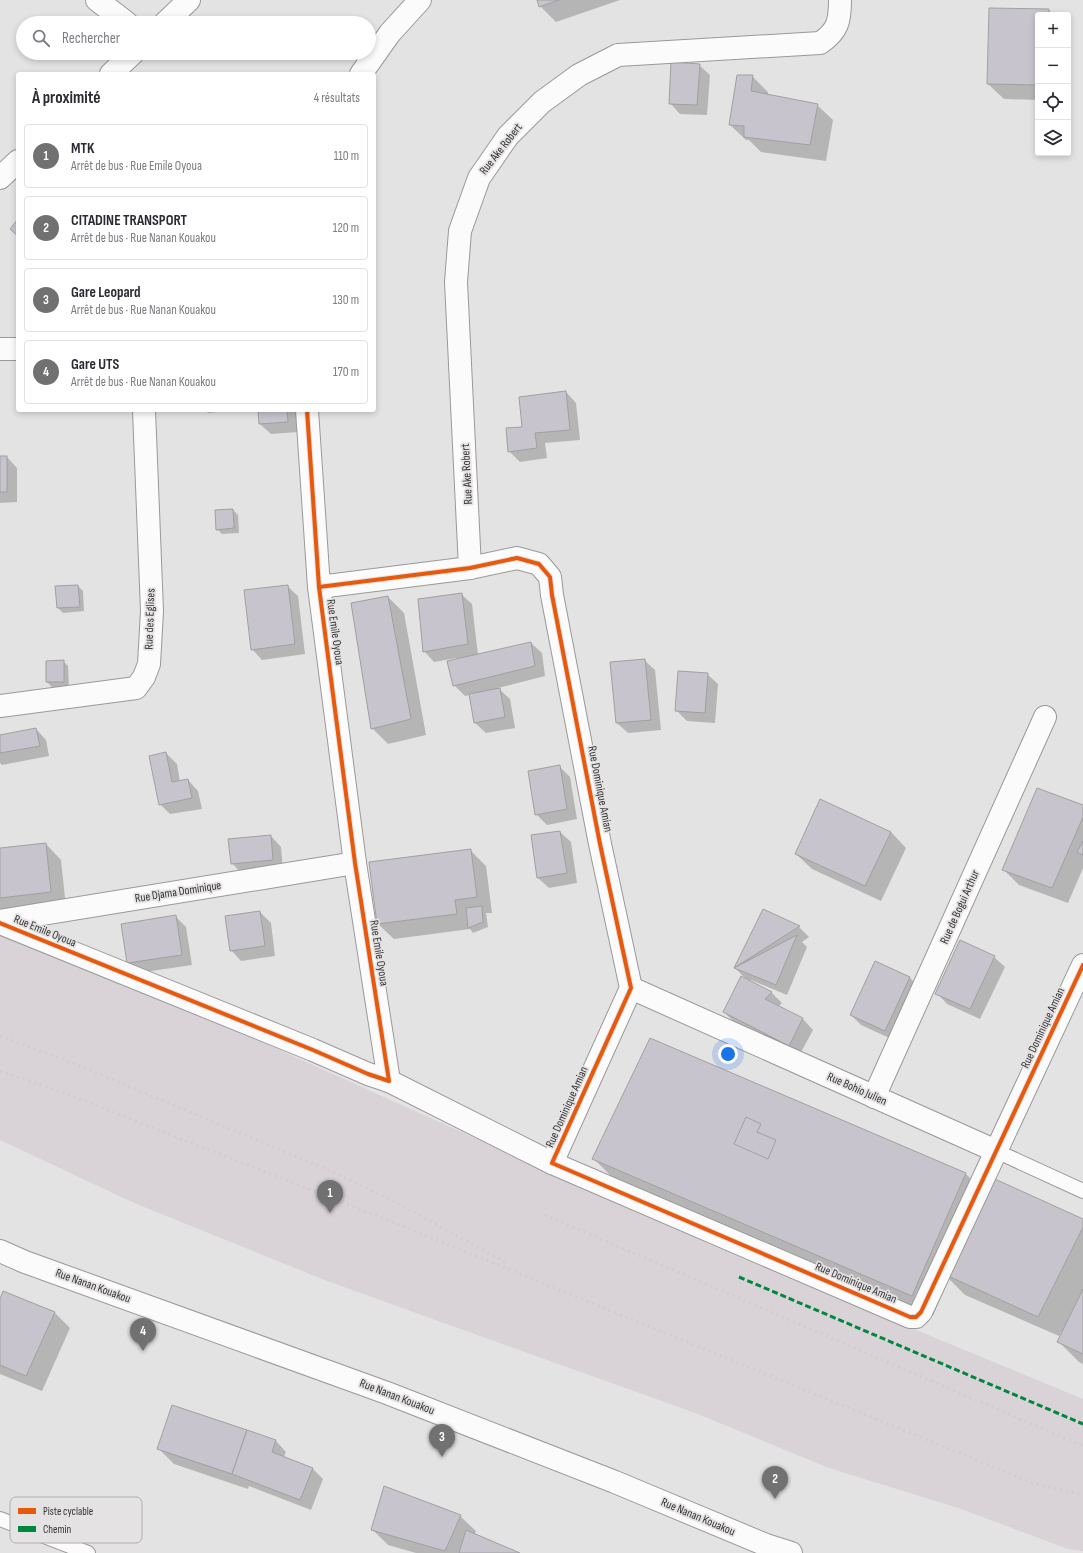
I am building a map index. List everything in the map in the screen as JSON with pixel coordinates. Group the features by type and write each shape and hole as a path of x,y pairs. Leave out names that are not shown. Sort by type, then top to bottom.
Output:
{"street":[{"path":"97,0 118,16"},
{"path":"172,16 189,0"},
{"path":"376,53 390,33 420,0"},
{"name":"Rue Ake Robert","path":"470,568 456,282 460,231 479,178 508,136 542,102 579,74 618,55 820,43 830,36 838,24 840,15 840,0"},
{"path":"113,72 126,60"},
{"path":"362,72 371,60"},
{"path":"0,178 16,163"},
{"path":"0,349 16,349"},
{"name":"Rue des Eglises","path":"0,706 136,688 144,677 149,664 152,611 144,412"},
{"name":"Rue Emile Oyoua","path":"0,922 368,1074 389,1081 355,863 319,587 307,412"},
{"name":"Rue Dominique Amian","path":"319,587 470,568 518,558 540,564 550,577 552,595 600,844 631,988 552,1163 910,1317 916,1317 921,1312 996,1151 1081,975"},
{"name":"Rue de Bogui Arthur","path":"874,1097 1045,717"},
{"name":"Rue Djama Dominique","path":"0,922 355,863"},
{"name":"Rue Bohio Julien","path":"631,988 996,1151"},
{"path":"389,1081 552,1163"},
{"name":"Rue Nanan Kouakou","path":"0,1251 25,1262 387,1393 615,1482 766,1545 791,1553"}],"lane":[{"name":"Rue Bohio Julien","path":"996,1151 1083,1191"},
{"path":"0,1519 10,1523"},
{"path":"62,1543 88,1553"}],"shaded area":[{"path":"0,931 215,1021 742,1258 1083,1399 1083,1551 1068,1549 958,1508 829,1468 695,1413 327,1281 134,1203 0,1140"}],"building":[{"path":"537,0 559,0 539,7"},
{"path":"989,8 1049,9 1049,12 1035,12 1035,85 987,84"},
{"path":"671,62 700,64 697,105 669,104"},
{"path":"737,75 753,75 751,91 818,104 810,145 744,137 744,126 729,125"},
{"path":"16,222 16,234 10,229"},
{"path":"566,391 570,430 535,433 537,448 508,452 506,428 522,427 519,397"},
{"path":"258,412 287,412 288,422 259,424"},
{"path":"0,456 7,456 7,492 0,492"},
{"path":"233,509 234,528 216,530 215,510"},
{"path":"78,585 80,607 57,608 55,586"},
{"path":"288,585 295,644 251,650 244,590"},
{"path":"462,593 468,644 423,652 418,599"},
{"path":"388,596 411,719 371,729 351,603"},
{"path":"531,642 535,666 453,686 447,661"},
{"path":"645,659 651,720 616,723 610,662"},
{"path":"64,660 64,682 46,682 46,661"},
{"path":"678,671 708,673 705,713 675,711"},
{"path":"500,688 505,717 474,723 469,694"},
{"path":"36,728 40,746 0,753 0,735"},
{"path":"166,752 172,782 188,779 192,798 159,805 149,756"},
{"path":"560,765 567,809 535,815 528,771"},
{"path":"1037,788 1083,805 1083,817 1052,888 1002,870"},
{"path":"820,799 891,832 865,886 795,854"},
{"path":"560,831 567,873 537,878 531,835"},
{"path":"271,835 273,860 231,864 228,839"},
{"path":"1083,841 1083,855 1077,852"},
{"path":"46,843 51,892 0,898 0,848"},
{"path":"471,849 477,897 455,900 457,914 377,924 369,862"},
{"path":"482,906 483,922 468,928 466,908"},
{"path":"763,909 800,926 734,968"},
{"path":"260,911 265,946 230,951 225,916"},
{"path":"176,915 182,955 127,963 121,924"},
{"path":"797,935 776,985 734,968"},
{"path":"960,940 995,956 970,1009 935,994"},
{"path":"875,961 910,977 885,1031 850,1015"},
{"path":"741,976 772,992 765,999 803,1018 789,1046 723,1012"},
{"path":"650,1038 966,1173 912,1296 592,1159"},
{"path":"746,1117 761,1124 757,1132 776,1140 768,1159 734,1144"},
{"path":"986,1175 1083,1219 1083,1227 1038,1317 944,1274"},
{"path":"1083,1289 1083,1354 1057,1342"},
{"path":"3,1291 55,1312 26,1376 0,1365 0,1299"},
{"path":"172,1405 247,1430 232,1474 157,1449"},
{"path":"247,1430 276,1440 272,1452 313,1468 300,1500 232,1474"},
{"path":"384,1486 461,1515 445,1551 371,1530"},
{"path":"466,1530 520,1553 459,1553"}],"railway":[{"path":"0,1036 73,1063 333,1172 399,1204 507,1263"},
{"path":"0,1071 62,1092 405,1227 1033,1483 1083,1495"},
{"path":"545,1215 1083,1446"}],"marked path":[{"path":"739,1277 1083,1424"}],"cycle path":[{"path":"0,923 313,1050 368,1074 389,1081 355,863 319,587 307,412"},
{"path":"319,587 470,568 517,558 539,564 550,577 552,595 600,844 631,988 552,1163 910,1317 916,1317 921,1312 1083,965"}],"place":[{"name":"MTK","path":"330,1213"},
{"name":"Gare UTS","path":"143,1351"},
{"name":"Gare Leopard","path":"442,1457"},
{"name":"CITADINE TRANSPORT","path":"775,1499"}]}
